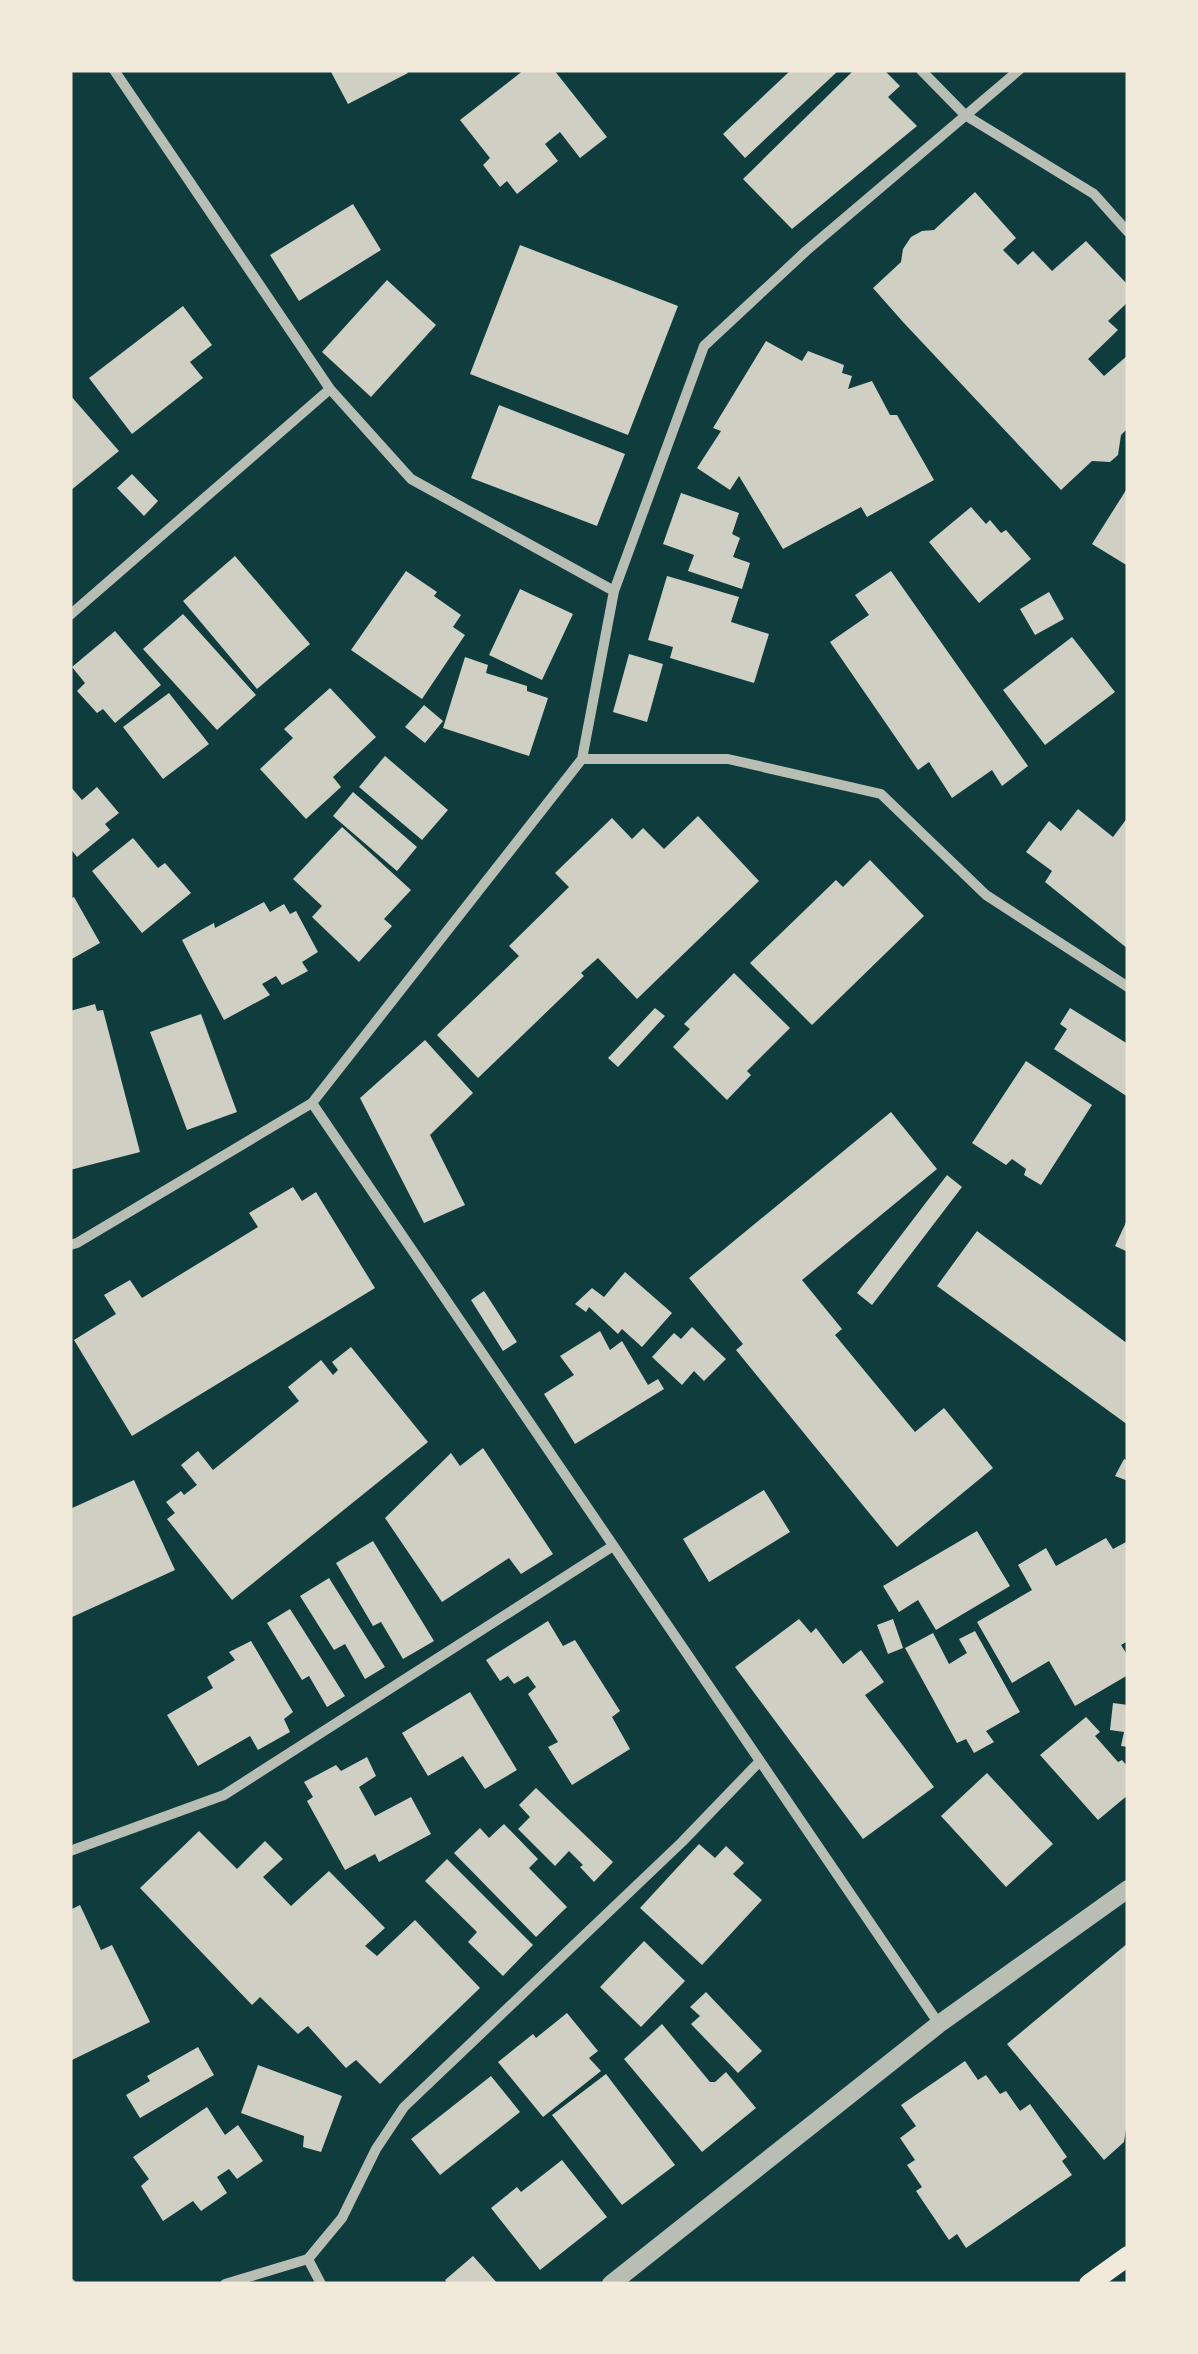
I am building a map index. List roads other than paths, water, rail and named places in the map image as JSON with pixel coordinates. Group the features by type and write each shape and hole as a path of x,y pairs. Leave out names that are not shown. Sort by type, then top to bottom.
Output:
{"main road":[{"path":"1089,2284 1128,2256"}],"street":[{"path":"114,70 330,389 410,479 614,591"},
{"path":"921,70 965,115 1094,194 1128,232"},
{"path":"70,1245 78,1244 312,1103 582,760 614,591 704,346 806,250 1019,70"},
{"path":"70,616 330,389"},
{"path":"582,760 728,760 881,794 986,895 1128,987"},
{"path":"312,1103 939,2024"},
{"path":"70,1851 224,1795 613,1546"},
{"path":"225,2284 308,2259 342,2218 376,2149 404,2107 682,1842 760,1761"},
{"path":"610,2284 939,2024 1128,1889"},
{"path":"308,2259 322,2284"}]}
